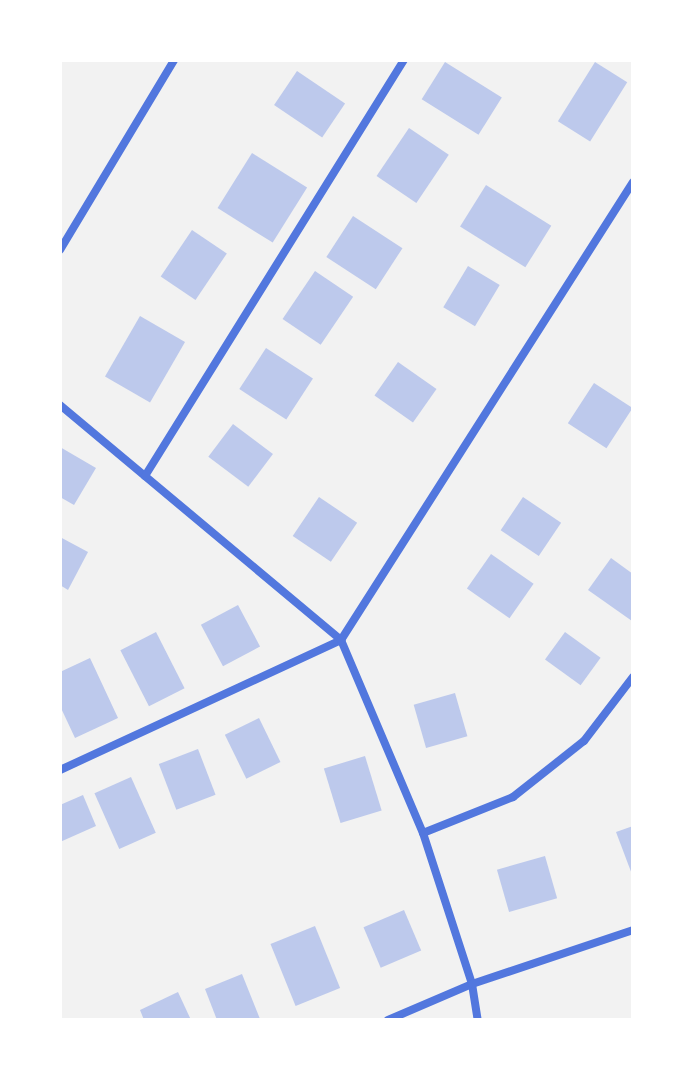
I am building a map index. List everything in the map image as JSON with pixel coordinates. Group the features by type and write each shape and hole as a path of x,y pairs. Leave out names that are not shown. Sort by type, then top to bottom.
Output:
{"street":[{"path":"60,250 174,60"},
{"path":"145,476 404,60"},
{"path":"60,770 341,640 633,182"},
{"path":"60,405 341,640 423,833 472,984 478,1020"},
{"path":"423,833 513,797 584,741 633,677"},
{"path":"388,1020 472,984 633,930"}],"building":[{"path":"445,62 502,98 479,135 422,99"},
{"path":"595,62 627,82 590,142 558,121"},
{"path":"297,71 345,103 322,137 274,105"},
{"path":"409,128 449,155 416,203 377,176"},
{"path":"252,153 307,187 273,243 218,208"},
{"path":"486,185 551,226 525,267 460,227"},
{"path":"353,216 402,248 376,289 326,257"},
{"path":"192,230 227,253 196,300 161,276"},
{"path":"468,266 500,285 475,326 443,307"},
{"path":"315,271 353,297 321,345 283,319"},
{"path":"140,316 185,342 150,403 105,377"},
{"path":"266,348 313,378 286,420 239,389"},
{"path":"398,362 437,389 413,423 374,396"},
{"path":"594,383 633,408 606,448 568,423"},
{"path":"233,424 273,454 248,487 208,457"},
{"path":"60,447 96,468 74,505 60,497"},
{"path":"319,497 357,523 331,562 293,536"},
{"path":"523,497 561,523 539,556 501,530"},
{"path":"60,537 88,552 68,590 60,585"},
{"path":"491,554 534,584 510,618 467,588"},
{"path":"611,558 633,574 632,621 588,590"},
{"path":"238,605 260,646 223,666 201,625"},
{"path":"156,632 185,688 149,706 120,650"},
{"path":"565,632 601,658 581,685 545,660"},
{"path":"90,658 118,718 75,738 60,706 60,672"},
{"path":"455,693 467,736 426,748 414,705"},
{"path":"259,718 280,762 246,779 225,735"},
{"path":"198,749 216,795 176,810 159,764"},
{"path":"365,756 382,811 341,823 324,769"},
{"path":"131,777 156,833 119,849 94,793"},
{"path":"83,795 96,826 60,842 60,805"},
{"path":"633,826 633,877 616,832"},
{"path":"545,856 557,898 509,912 497,870"},
{"path":"404,910 421,951 381,968 363,927"},
{"path":"315,926 340,988 296,1006 270,944"},
{"path":"242,974 260,1019 217,1020 205,989"},
{"path":"178,992 191,1020 144,1020 140,1010"}]}
